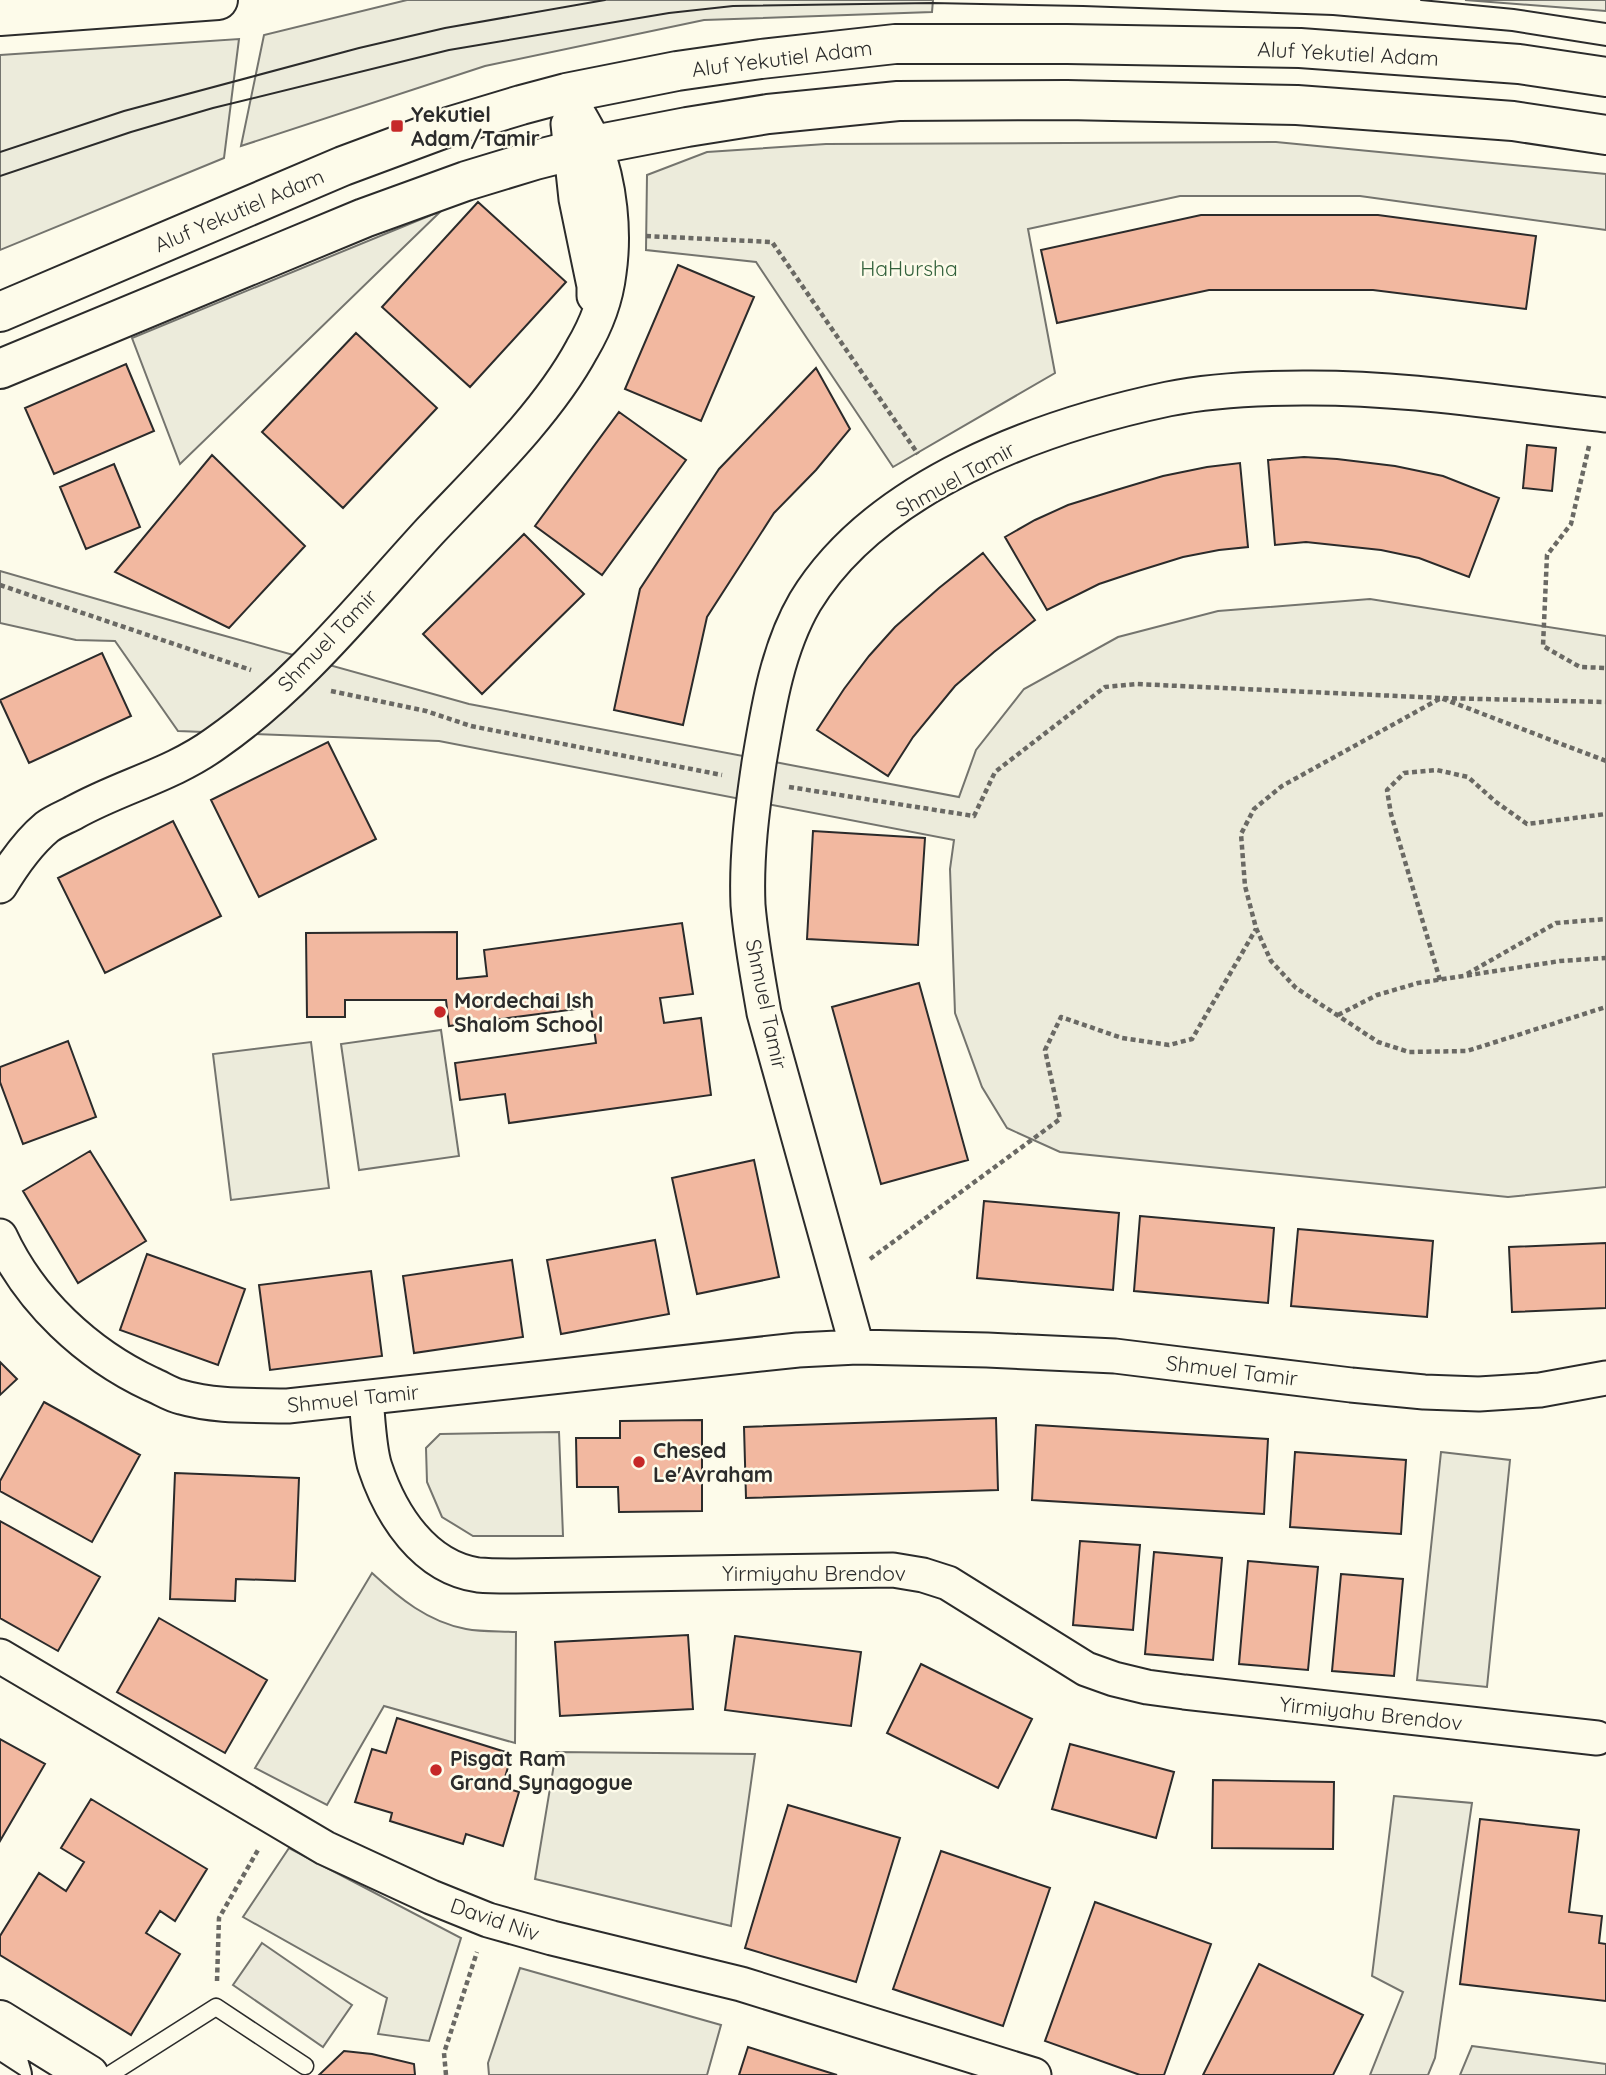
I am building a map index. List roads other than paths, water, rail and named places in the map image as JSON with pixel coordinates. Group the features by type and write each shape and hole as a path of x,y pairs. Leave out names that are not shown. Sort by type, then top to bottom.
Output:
{"street":[{"path":"0,16 218,0"},
{"name":"Aluf Yekutiel Adam","path":"0,312 343,166 448,127 566,93 689,69 823,50 895,44 1068,44 1300,48 1519,64 1606,77"},
{"name":"Shmuel Tamir","path":"0,886 14,863 47,827 88,804 179,766 215,744 256,713 312,659 553,395 582,349 604,296 610,273 608,192 582,148 566,93"},
{"path":"0,369 363,218 467,181 582,148 768,114 898,101 1067,100 1297,105 1513,121 1606,135"},
{"name":"Shmuel Tamir","path":"582,148 576,199 594,286 594,323"},
{"name":"Shmuel Tamir","path":"852,1343 838,1282 764,1013 748,906 748,854 770,698 786,645 804,604 834,562 867,531 914,496 980,460 1027,439 1101,416 1170,399 1229,391 1373,389 1601,415"},
{"name":"Shmuel Tamir","path":"0,1236 38,1297 78,1338 129,1373 180,1397 221,1404 288,1406 852,1343 1115,1356 1424,1392 1479,1394 1541,1390 1606,1378"},
{"name":"Yirmiyahu Brendov","path":"366,1398 374,1465 388,1499 411,1537 431,1556 476,1575 893,1570 948,1583 1086,1669 1147,1687 1601,1731"},
{"name":"David Niv","path":"0,1656 325,1848 431,1897 488,1920 741,1984 1034,2075"},
{"path":"0,2020 93,2073"},
{"path":"0,2034 12,2075"}],"lane":[{"path":"93,2073 144,2053 216,2007 305,2066"},
{"path":"93,2073 109,2064 144,2053"}],"tram line":[{"path":"0,152 124,111 359,48 445,28 605,0"},
{"path":"1421,0 1514,9 1606,23"},
{"path":"0,176 213,108 449,50 669,13 733,6 932,3 1333,15 1512,31 1606,46"},
{"path":"0,2062 20,2075"}],"place":[{"name":"Yekutiel Adam/Tamir","path":"397,126"},
{"name":"Mordechai Ish Shalom School","path":"440,1012"},
{"name":"Chesed Le'Avraham","path":"639,1462"},
{"name":"Pisgat Ram Grand Synagogue","path":"436,1770"}],"park label":[{"name":"HaHursha","path":"909,268"}]}
